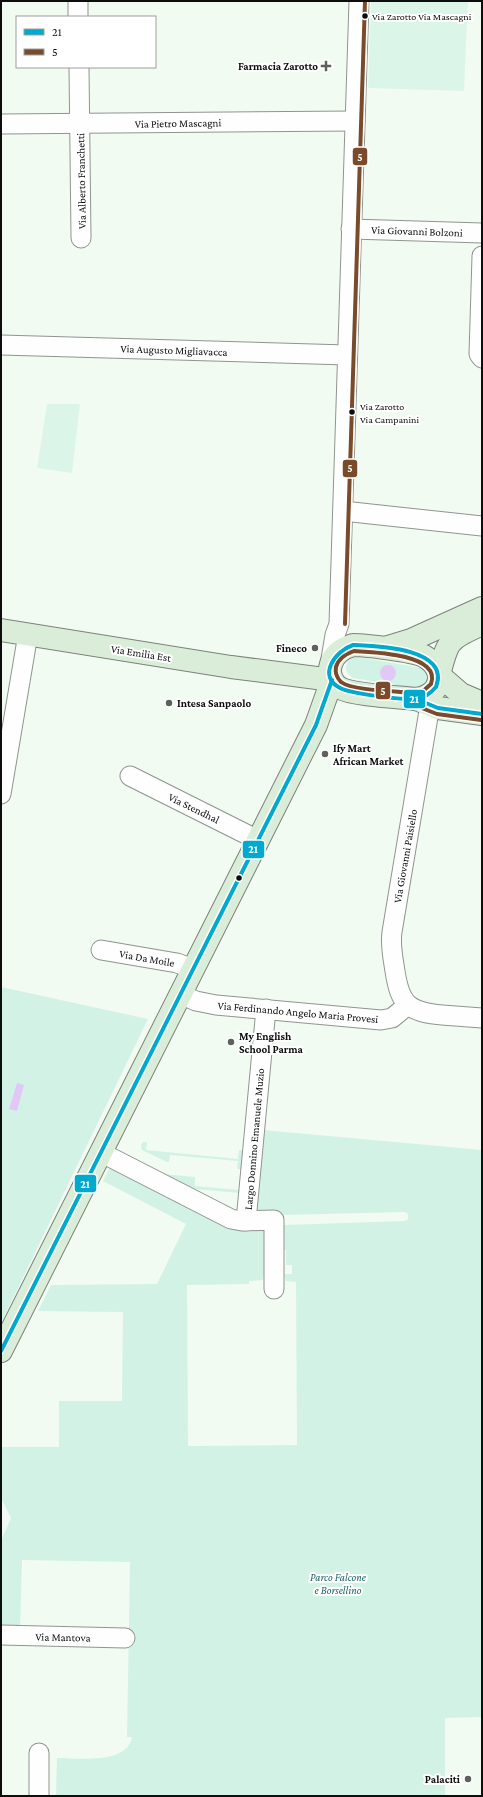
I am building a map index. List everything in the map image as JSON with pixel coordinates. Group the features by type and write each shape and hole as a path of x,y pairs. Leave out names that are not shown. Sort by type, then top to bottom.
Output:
{"main road":[{"path":"377,647 411,640 482,608"},
{"path":"439,675 444,653 451,640 482,624"},
{"name":"Via Emilia Est","path":"1,630 231,667 280,673 331,672 340,688 353,692 423,702 438,708 482,714"},
{"path":"1,1352 316,724 338,653 345,647 353,645 377,647 424,656 432,662 439,675 461,694 482,703"},
{"path":"280,673 296,682 310,694 314,702 316,724"},
{"name":"Via Emilia Est","path":"423,702 425,698 437,689 439,675"},
{"path":"316,724 333,702 353,692"}],"street":[{"path":"78,1 78,16"},
{"path":"331,672 335,635 339,624 342,511 340,355 351,229 359,1"},
{"name":"Via Alberto Franchetti","path":"79,68 81,238"},
{"name":"Via Pietro Mascagni","path":"1,124 355,121"},
{"name":"Via Giovanni Bolzoni","path":"351,229 482,233"},
{"path":"482,256 479,354 482,358"},
{"name":"Via Augusto Migliavacca","path":"1,345 340,355"},
{"path":"342,511 482,526"},
{"path":"339,624 341,628 357,641 377,647"},
{"path":"1,794 28,634"},
{"name":"Via Giovanni Paisiello","path":"408,1005 400,993 397,984 391,937 423,702"},
{"name":"Via Stendhal","path":"130,776 258,840"},
{"name":"Via Da Moile","path":"102,950 176,963 192,969"},
{"name":"Via Ferdinando Angelo Maria Provesi","path":"180,994 196,1001 211,1004 384,1020 396,1016 408,1005"},
{"path":"408,1005 415,1010 426,1014 482,1018"},
{"name":"Largo Donnino Emanuele Muzio","path":"246,1221 266,1009"},
{"name":"Largo Donnino Emanuele Muzio","path":"100,1152 236,1220 274,1220 274,1289"},
{"name":"Via Mantova","path":"1,1634 125,1638"},
{"path":"39,1753 39,1796"}],"green space":[{"path":"371,1 468,1 464,91 368,88"},
{"path":"47,404 80,404 72,473 37,468"},
{"path":"357,657 423,668 428,671 429,679 420,689 353,678 348,674 346,665 349,659"},
{"path":"1,987 148,1019 1,1323"},
{"name":"Parco Falcone e Borsellino","path":"263,1130 482,1150 482,1717 445,1718 445,1796 56,1796 57,1758 89,1759 112,1756 121,1752 128,1746 132,1737 127,1737 130,1562 22,1560 20,1630 1,1629 1,1541 11,1518 1,1498 1,1447 59,1447 59,1401 122,1401 123,1312 38,1311 51,1285 157,1284 186,1224 103,1181 111,1165 265,1227 263,1280 249,1281 249,1284 187,1285 188,1446 297,1445 296,1282 286,1281 283,1274 292,1274 292,1265 286,1265 286,1250 284,1250 284,1225 405,1221 408,1219 408,1214 405,1212 282,1215 257,1211"},
{"path":"143,1142 147,1142 146,1150 238,1159 239,1150 244,1150 242,1169 237,1169 238,1161 170,1155 169,1162 167,1162 142,1150 141,1145"},
{"path":"163,1174 195,1177 195,1186 240,1190 240,1193 194,1189"}],"shaded area":[{"path":"385,665 391,665 396,670 394,679 391,681 385,681 380,676 380,670"},
{"path":"17,1083 24,1085 17,1111 9,1109"}],"transit line":[{"name":"5","path":"345,624 365,1"},
{"name":"21","path":"353,645 394,648 423,657 433,664 438,674 436,687 427,695 416,699 400,699 377,696 340,688 333,683 330,677 329,671 331,664 340,653 353,645"},
{"name":"5","path":"354,651 389,654 416,661 426,666 432,674 431,684 423,691 415,693 365,689 347,685 338,679 336,667 343,657 354,651"},
{"name":"21","path":"1,1351 316,725 332,680"},
{"name":"21","path":"416,699 438,708 482,714"},
{"name":"5","path":"414,705 437,714 481,720"}],"place":[{"name":"Via Zarotto Via Mascagni","path":"365,16"},
{"name":"Farmacia Zarotto","path":"326,66"},
{"name":"Via Zarotto Via Campanini","path":"352,412"},
{"name":"Fineco","path":"315,648"},
{"name":"Intesa Sanpaolo","path":"169,703"},
{"name":"Ify Mart African Market","path":"325,754"},
{"name":"My English School Parma","path":"231,1042"},
{"name":"Palaciti","path":"468,1779"}]}
